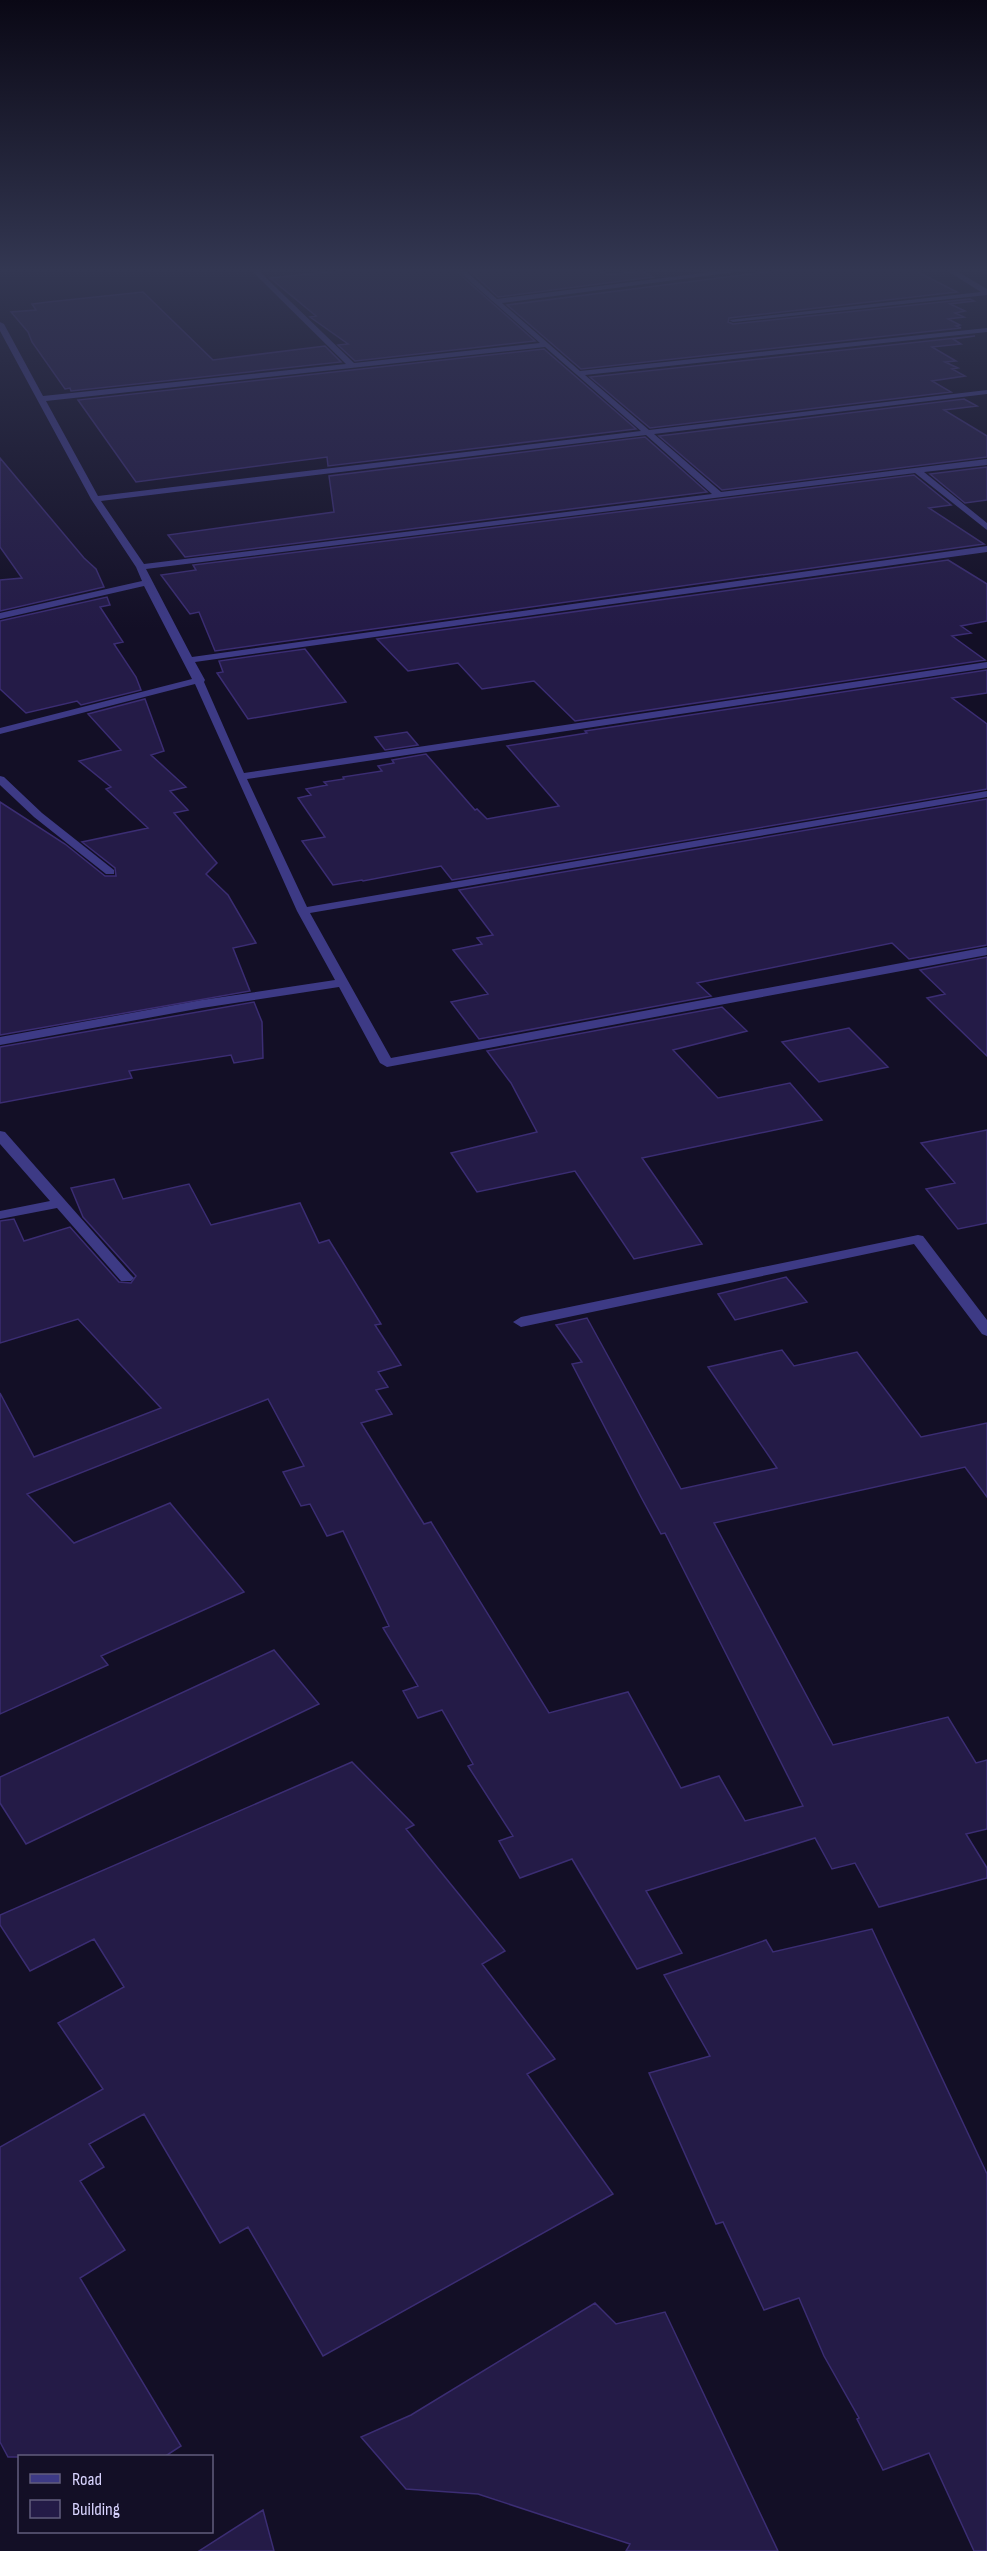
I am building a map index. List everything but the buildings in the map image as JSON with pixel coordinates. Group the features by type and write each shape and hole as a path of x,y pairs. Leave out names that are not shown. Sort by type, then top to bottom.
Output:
{"street":[{"path":"35,389 95,500 141,567 147,583 200,680 240,777 303,911 387,1063 987,951"},
{"path":"40,399 134,389"},
{"path":"598,389 718,494"},
{"path":"95,500 987,392"},
{"path":"141,567 987,462"},
{"path":"917,471 987,528"},
{"path":"189,660 987,549"},
{"path":"0,616 147,583"},
{"path":"240,777 987,665"},
{"path":"0,730 200,680"},
{"path":"0,779 38,815 110,872"},
{"path":"303,911 987,794"},
{"path":"0,1041 202,1004 343,983"},
{"path":"0,1135 126,1278"},
{"path":"0,1215 60,1203"},
{"path":"521,1322 918,1239 987,1331"}]}
